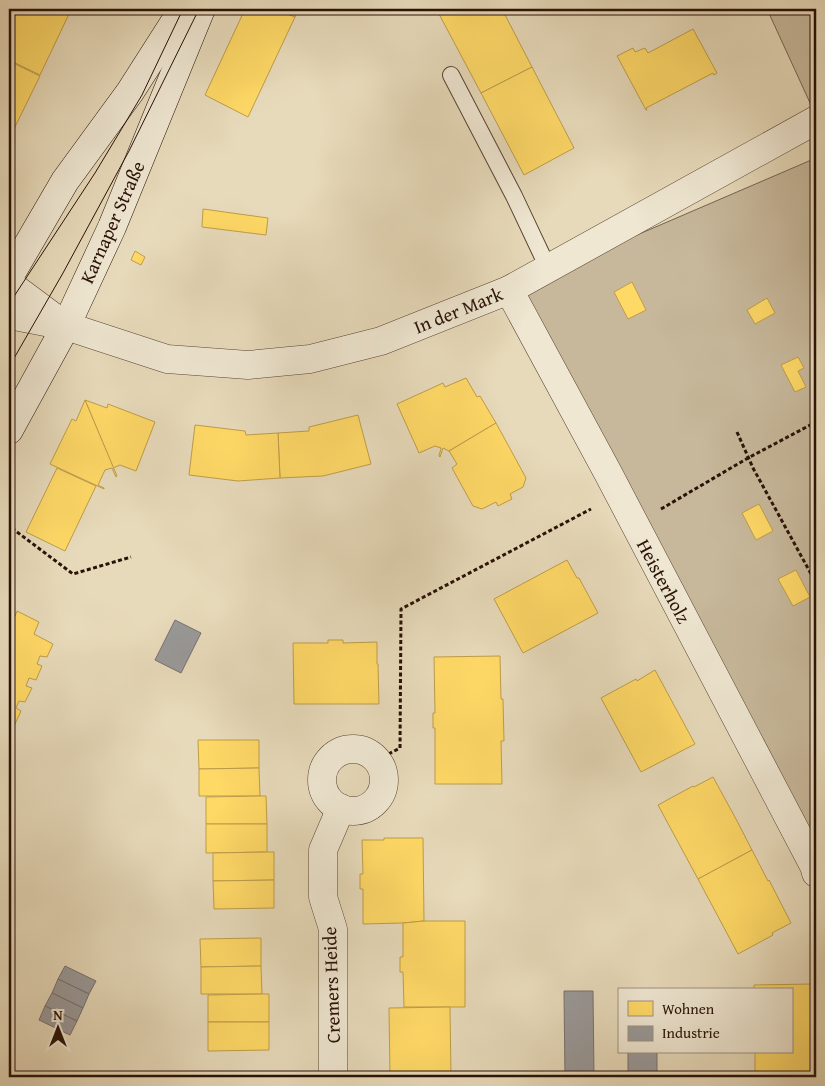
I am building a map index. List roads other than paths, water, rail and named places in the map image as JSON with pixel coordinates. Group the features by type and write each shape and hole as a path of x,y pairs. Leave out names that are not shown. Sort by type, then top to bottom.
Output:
{"street":[{"path":"9,277 65,181 130,92 183,9"},
{"name":"Karnaper Straße","path":"9,430 66,326 112,227 201,9"},
{"name":"In der Mark","path":"66,326 167,359 248,365 310,359 381,341 509,290 816,120"},
{"path":"9,284 66,326"},
{"name":"Heisterholz","path":"509,290 635,525 816,873"},
{"path":"9,315 66,326"},
{"path":"351,749 362,750 373,756 382,769 384,778 383,789 380,796 365,808 350,811 341,808 329,800 324,790 322,778 324,768 330,759 339,752 351,749"},
{"name":"Cremers Heide","path":"333,1077 333,929 323,897 323,850 341,808"}],"lane":[{"path":"451,75 514,196 548,268"}],"tram line":[{"path":"9,304 95,173 142,95 183,9"},
{"path":"9,367 63,273 129,151 199,9"}]}
